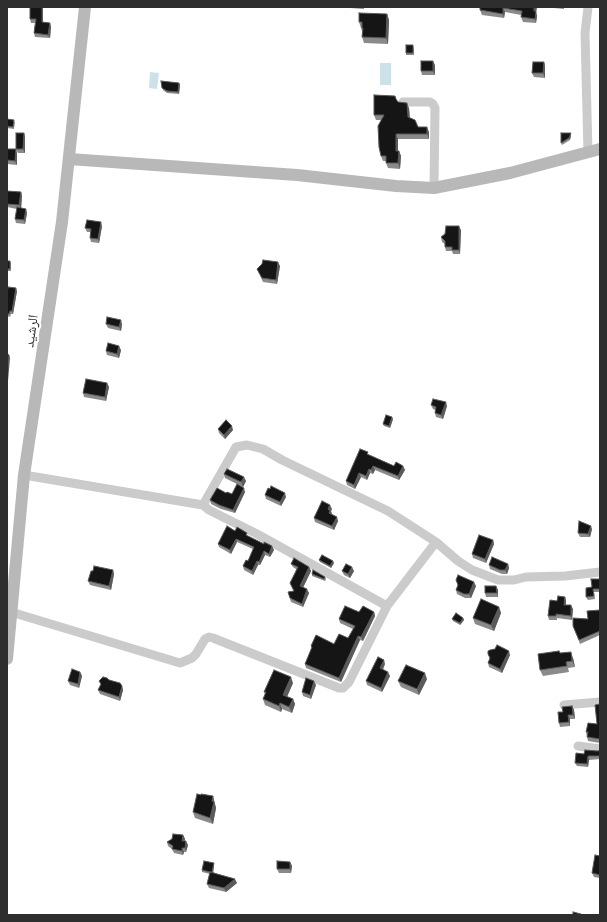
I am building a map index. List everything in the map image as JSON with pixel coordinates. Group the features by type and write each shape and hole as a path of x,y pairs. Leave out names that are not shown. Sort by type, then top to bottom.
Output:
{"main road":[{"name":"الرشيد","path":"7,659 24,475 62,222 85,7"},
{"path":"69,159 297,175 396,186 434,188 510,173 594,151"}],"street":[{"path":"588,7 585,33 594,151"},
{"path":"403,102 430,102 435,108 434,188"},
{"path":"203,505 236,447 246,445 263,449 282,460 388,511 436,542 458,561 472,570 498,580 514,580 526,577 565,576 600,572"},
{"path":"24,475 203,505 209,510 257,534 387,606"},
{"path":"11,612 180,663 192,658 205,639 209,637 339,688 343,688 348,682 387,606 436,542"},
{"path":"564,705 600,702"},
{"path":"578,746 600,749"}],"water":[{"path":"380,63 391,63 391,85 380,85"},
{"path":"150,72 159,73 157,89 149,88"}],"building":[{"path":"30,7 42,7 42,22 50,23 48,35 34,33 36,19 30,19"},
{"path":"480,7 534,7 534,11 536,11 535,19 521,17 522,11 503,8 503,14 480,10"},
{"path":"359,13 387,14 386,38 362,37 363,28 362,22 359,22"},
{"path":"406,45 413,45 413,53 406,53"},
{"path":"421,61 433,61 433,71 421,71"},
{"path":"533,62 544,62 543,73 532,73"},
{"path":"161,81 179,83 178,92 167,91 162,88"},
{"path":"374,95 395,96 398,102 407,103 408,117 415,120 418,127 427,127 427,134 396,134 396,151 399,151 398,163 386,163 386,156 381,156 378,126 384,115 374,115"},
{"path":"7,119 14,120 13,127 7,126"},
{"path":"16,133 24,133 23,149 16,149"},
{"path":"561,133 571,133 569,138 561,143"},
{"path":"7,149 16,149 15,161 7,160"},
{"path":"7,191 21,192 19,205 7,204"},
{"path":"17,207 26,209 24,220 15,219"},
{"path":"87,220 101,222 98,239 90,238 91,229 85,228"},
{"path":"446,226 459,226 459,250 452,250 452,247 445,247 445,241 441,237 445,234"},
{"path":"263,260 278,262 276,280 262,278 257,269 262,264"},
{"path":"7,261 10,261 10,269 7,269"},
{"path":"8,287 16,288 12,311 7,314 7,293"},
{"path":"107,317 121,320 119,327 106,324"},
{"path":"108,343 119,346 117,354 106,351"},
{"path":"7,354 9,355 7,377"},
{"path":"86,379 107,383 105,397 83,393"},
{"path":"433,399 446,402 441,415 435,413 436,407 431,405"},
{"path":"386,415 392,417 389,426 383,424"},
{"path":"226,420 232,426 224,435 218,429"},
{"path":"360,449 368,452 367,454 394,466 396,462 403,466 398,476 373,466 371,470 369,469 366,476 359,473 354,485 346,481"},
{"path":"227,469 244,477 241,482 224,474"},
{"path":"237,484 244,488 233,510 210,500 217,488 226,493 232,494"},
{"path":"271,486 285,493 280,502 265,495 268,488 270,489"},
{"path":"322,501 330,505 328,509 330,511 329,513 337,517 332,526 314,518"},
{"path":"579,521 591,526 588,534 578,533"},
{"path":"227,526 235,531 237,527 247,533 246,535 264,544 264,542 272,546 269,554 264,551 259,562 257,561 252,571 243,566 246,560 248,561 254,547 236,539 230,550 218,544"},
{"path":"479,535 493,540 485,559 472,554"},
{"path":"322,555 333,561 330,566 319,560"},
{"path":"492,557 508,564 505,570 500,570 489,565"},
{"path":"294,558 309,567 300,586 307,589 302,604 290,598 288,592 294,591 290,583 298,567 291,564"},
{"path":"346,564 352,567 348,574 342,571"},
{"path":"94,566 113,570 109,586 88,581"},
{"path":"313,570 325,577 324,579 312,574"},
{"path":"458,575 474,582 469,594 464,594 456,590 458,585 456,580"},
{"path":"591,579 600,579 600,589 593,589 594,596 586,597 586,588 592,587"},
{"path":"485,586 496,586 497,593 485,593"},
{"path":"558,596 565,597 564,605 571,605 571,616 556,614 556,616 548,616 550,600 557,601"},
{"path":"481,599 499,607 491,625 473,618"},
{"path":"345,606 359,612 363,606 374,612 361,637 358,636 339,678 305,664 316,635 334,644 339,634 348,638 355,626 339,619"},
{"path":"600,610 600,631 579,640 573,626 573,618 588,619 587,611"},
{"path":"456,613 463,618 460,623 452,619"},
{"path":"497,645 509,651 500,669 488,663 490,658 488,651 495,649"},
{"path":"559,651 560,653 571,652 572,661 566,662 567,666 540,670 538,654"},
{"path":"378,657 384,660 380,668 388,672 381,688 366,681"},
{"path":"406,665 425,673 417,689 398,681"},
{"path":"72,669 80,672 78,684 68,681"},
{"path":"274,670 291,677 283,695 293,699 289,707 280,703 279,706 263,699 266,692 264,692"},
{"path":"103,677 120,683 122,686 119,697 98,690 101,684 99,681"},
{"path":"306,678 314,681 310,695 302,692"},
{"path":"600,704 600,739 587,737 588,732 586,732 588,723 597,724 595,705"},
{"path":"572,706 573,715 568,715 569,722 559,723 558,712 563,712 562,707"},
{"path":"585,750 600,750 600,756 588,756 587,764 575,763 576,753 584,754"},
{"path":"197,794 213,796 212,801 214,802 210,818 193,812"},
{"path":"173,834 183,835 182,841 186,841 185,848 182,848 182,851 172,849 173,846 167,842 172,839"},
{"path":"595,855 600,856 600,875 592,873"},
{"path":"204,861 214,863 212,872 202,870"},
{"path":"277,861 290,862 290,869 277,869"},
{"path":"210,872 235,879 224,888 207,884"},
{"path":"573,912 581,914 573,915"}]}
